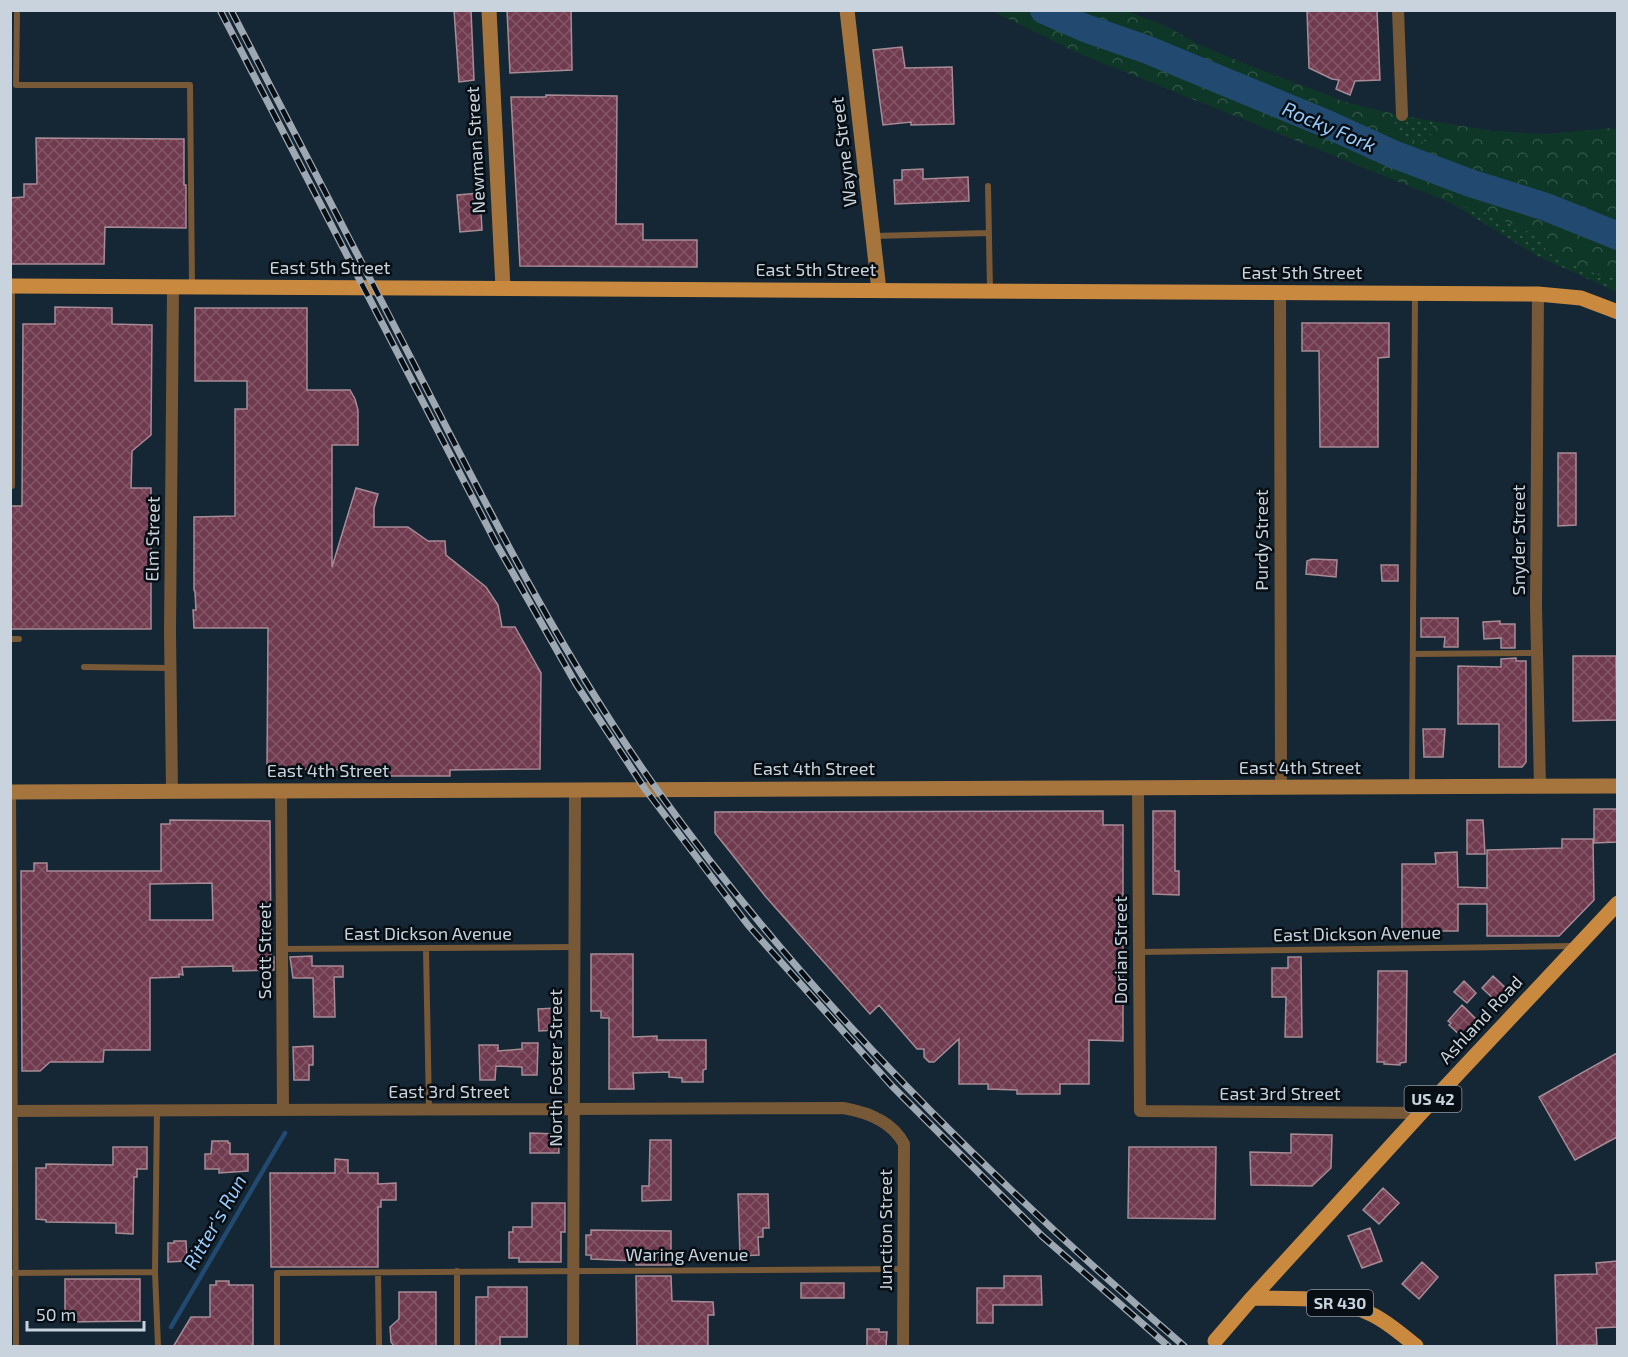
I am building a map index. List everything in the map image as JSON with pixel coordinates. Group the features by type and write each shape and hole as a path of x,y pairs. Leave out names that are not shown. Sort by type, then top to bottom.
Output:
{"main road":[{"name":"Newman Street","path":"489,10 503,288"},
{"name":"Wayne Street","path":"847,10 879,290"},
{"name":"East 5th Street","path":"11,286 1538,294 1581,298 1617,312"},
{"name":"East 4th Street","path":"12,792 1617,786"},
{"name":"Ashland Road","path":"1252,1298 1617,903"},
{"name":"US 42","path":"1215,1341 1252,1298"},
{"name":"SR 430","path":"1252,1298 1338,1302 1371,1314 1416,1347"}],"street":[{"path":"1398,10 1402,115"},
{"name":"Elm Street","path":"172,791 170,668 173,287"},
{"name":"Purdy Street","path":"1280,293 1281,787"},
{"name":"Snyder Street","path":"1538,294 1537,653 1540,786"},
{"name":"Dorian Street","path":"1138,788 1140,1111"},
{"name":"Scott Street","path":"281,790 283,1110"},
{"name":"North Foster Street","path":"573,1347 575,790"},
{"name":"East 3rd Street","path":"13,1111 843,1108 884,1122"},
{"name":"East 3rd Street","path":"1140,1111 1421,1113"},
{"name":"Junction Street","path":"884,1122 894,1130 904,1144 903,1347"}],"lane":[{"path":"15,13 16,85 190,85 192,287"},
{"path":"988,186 990,291"},
{"path":"873,236 989,233"},
{"path":"11,286 11,486"},
{"path":"1412,787 1415,294"},
{"path":"10,639 19,639"},
{"path":"1413,654 1537,653"},
{"path":"84,667 170,668"},
{"path":"12,792 12,1187 16,1347"},
{"name":"East Dickson Avenue","path":"1139,952 1576,946"},
{"name":"East Dickson Avenue","path":"283,950 574,947"},
{"path":"426,949 429,1110"},
{"path":"157,1111 155,1272 158,1347"},
{"name":"Waring Avenue","path":"277,1347 277,1273 903,1269"},
{"path":"457,1271 458,1347"},
{"path":"13,1273 155,1272"},
{"path":"378,1273 379,1347"}],"green space":[{"path":"992,11 1127,11 1166,26 1200,45 1243,63 1346,102 1394,114 1396,133 1418,143 1427,141 1432,133 1433,124 1437,122 1495,131 1546,134 1611,128 1617,130 1617,278 1599,275 1555,257 1546,250 1541,240 1527,231 1484,212 1451,203 1075,52"},
{"path":"1394,114 1437,122 1433,124 1432,133 1427,141 1418,143 1396,133"},
{"path":"1451,203 1484,212 1527,231 1541,240 1546,250 1556,257 1599,275 1617,278 1617,292 1537,256"}],"building":[{"path":"454,10 471,10 474,80 459,82"},
{"path":"507,10 571,10 572,70 510,73"},
{"path":"1307,10 1377,10 1380,80 1355,81 1350,95 1336,89 1339,80 1309,68"},
{"path":"902,47 905,68 952,67 954,124 911,125 911,122 883,125 873,50"},
{"path":"546,95 617,96 616,224 643,224 643,240 697,240 697,267 520,266 511,97 546,97"},
{"path":"36,138 184,139 186,228 105,227 104,264 10,264 10,198 24,197 24,184 37,184"},
{"path":"923,169 923,179 968,177 969,201 895,204 894,180 902,180 902,170"},
{"path":"480,193 482,230 460,232 457,195"},
{"path":"55,307 112,308 112,324 152,325 151,435 132,451 131,488 151,488 151,629 10,629 10,506 22,506 23,324 55,324"},
{"path":"195,308 307,308 307,390 350,390 358,410 358,445 332,445 332,567 356,488 378,494 374,508 374,527 408,527 428,541 445,541 446,555 486,587 498,605 502,627 515,627 541,673 540,769 450,770 450,776 376,776 376,770 267,769 268,628 194,628 193,610 196,610 194,517 235,516 235,409 247,409 247,381 195,381"},
{"path":"1302,323 1389,323 1389,357 1378,358 1378,447 1320,447 1319,351 1302,351"},
{"path":"1558,453 1576,453 1576,525 1558,526"},
{"path":"1312,559 1337,560 1336,577 1306,574 1307,561"},
{"path":"1381,565 1398,565 1398,581 1382,581"},
{"path":"1421,618 1458,618 1458,647 1444,647 1445,637 1421,637"},
{"path":"1500,621 1500,624 1515,624 1515,648 1501,648 1501,638 1484,639 1483,622"},
{"path":"1573,656 1616,656 1617,720 1573,721"},
{"path":"1516,658 1516,661 1526,661 1526,762 1522,767 1499,767 1499,724 1458,724 1458,666 1501,667 1501,659"},
{"path":"1423,729 1445,729 1443,757 1424,757"},
{"path":"1594,809 1617,809 1617,842 1594,843"},
{"path":"1103,811 1103,825 1123,825 1123,1041 1089,1040 1089,1084 1060,1084 1060,1094 1017,1094 1017,1090 988,1089 988,1084 959,1084 959,1039 934,1062 929,1062 924,1057 924,1049 917,1049 879,1005 870,1014 766,897 715,833 715,812"},
{"path":"1153,811 1175,811 1175,871 1179,871 1179,895 1153,894"},
{"path":"170,820 270,821 271,957 274,957 274,970 233,971 233,966 182,967 183,975 179,974 179,977 150,978 150,1050 104,1050 103,1062 50,1062 40,1071 22,1071 21,871 34,871 34,863 47,863 47,871 161,871 161,824 170,824","holes":["212,883 213,920 150,920 150,884"]},
{"path":"1467,820 1483,820 1485,854 1467,854"},
{"path":"1562,839 1593,839 1594,900 1559,936 1487,936 1487,904 1458,904 1458,931 1418,931 1418,938 1402,938 1402,864 1436,864 1435,853 1457,852 1458,887 1487,888 1487,850 1562,848"},
{"path":"591,954 633,954 633,1037 657,1036 657,1040 706,1040 706,1069 703,1070 703,1082 682,1082 682,1078 669,1077 669,1072 633,1073 634,1089 609,1089 609,1018 601,1018 601,1011 591,1011"},
{"path":"312,956 312,966 343,966 343,977 334,977 335,1017 314,1017 313,978 293,978 290,957"},
{"path":"1288,957 1301,957 1302,1037 1285,1037 1286,997 1272,997 1272,968 1288,968"},
{"path":"1378,971 1407,971 1406,1062 1400,1065 1377,1062"},
{"path":"1493,976 1508,990 1497,1002 1482,988"},
{"path":"1464,981 1476,993 1467,1003 1454,992"},
{"path":"1462,1005 1478,1021 1463,1038 1449,1025 1451,1023 1448,1021"},
{"path":"556,1008 557,1030 539,1031 538,1009"},
{"path":"522,1043 538,1043 537,1075 522,1075 522,1067 496,1066 495,1080 480,1080 479,1045 498,1045 498,1051 522,1049"},
{"path":"313,1046 313,1065 309,1065 309,1080 294,1080 293,1047"},
{"path":"1617,1053 1617,1137 1575,1160 1539,1097"},
{"path":"530,1133 558,1134 559,1153 530,1153"},
{"path":"1291,1134 1332,1135 1331,1168 1312,1186 1251,1185 1250,1152 1291,1153"},
{"path":"650,1140 671,1140 671,1200 642,1201 642,1186 649,1186"},
{"path":"212,1141 228,1141 230,1154 248,1154 248,1171 219,1173 219,1169 205,1169 205,1154 211,1154"},
{"path":"113,1147 147,1147 147,1169 137,1169 137,1177 134,1177 133,1234 116,1233 116,1223 46,1222 46,1220 36,1219 36,1168 46,1168 46,1164 113,1165"},
{"path":"1129,1147 1216,1147 1215,1219 1128,1218"},
{"path":"335,1159 348,1160 348,1173 378,1173 378,1184 396,1183 396,1200 381,1200 381,1207 378,1207 378,1267 271,1267 270,1173 335,1173"},
{"path":"1383,1188 1399,1203 1379,1224 1363,1210"},
{"path":"738,1194 768,1194 769,1228 763,1228 763,1237 758,1237 759,1255 740,1256"},
{"path":"532,1203 565,1203 565,1232 561,1232 561,1262 519,1262 519,1258 509,1258 509,1232 513,1232 513,1227 532,1227"},
{"path":"1370,1228 1382,1261 1362,1268 1348,1236"},
{"path":"591,1230 671,1231 671,1265 636,1265 636,1261 591,1259 591,1255 586,1255 586,1235 591,1235"},
{"path":"174,1241 186,1241 187,1261 168,1262 168,1243 174,1243"},
{"path":"1617,1261 1617,1327 1596,1328 1597,1345 1557,1346 1555,1275 1597,1274 1596,1263"},
{"path":"1422,1262 1438,1277 1419,1299 1402,1284"},
{"path":"636,1276 671,1276 672,1301 713,1302 714,1315 708,1315 708,1347 637,1347"},
{"path":"1004,1276 1041,1276 1042,1305 993,1305 993,1323 977,1323 977,1288 1004,1288"},
{"path":"65,1279 140,1279 140,1321 65,1322"},
{"path":"216,1281 229,1281 229,1285 253,1285 253,1347 173,1347 191,1317 210,1317 210,1285 216,1285"},
{"path":"801,1283 844,1283 844,1298 801,1298"},
{"path":"488,1287 527,1287 527,1337 500,1337 500,1347 476,1347 476,1297 488,1297"},
{"path":"399,1292 436,1292 436,1347 395,1347 391,1342 390,1327 399,1319"},
{"path":"867,1329 887,1332 886,1347 867,1347"}],"waterway":[{"name":"Rocky Fork","path":"1044,10 1085,28 1148,50 1327,124 1393,154 1470,183 1546,207 1618,236"},
{"name":"Ritter's Run","path":"171,1327 285,1133"}],"railway":[{"path":"220,10 497,545 576,684 645,789 748,925 892,1086 1042,1236 1168,1346"},
{"path":"231,10 529,583 590,689 658,791 715,868 776,942 904,1084 1042,1219 1184,1346"}]}
